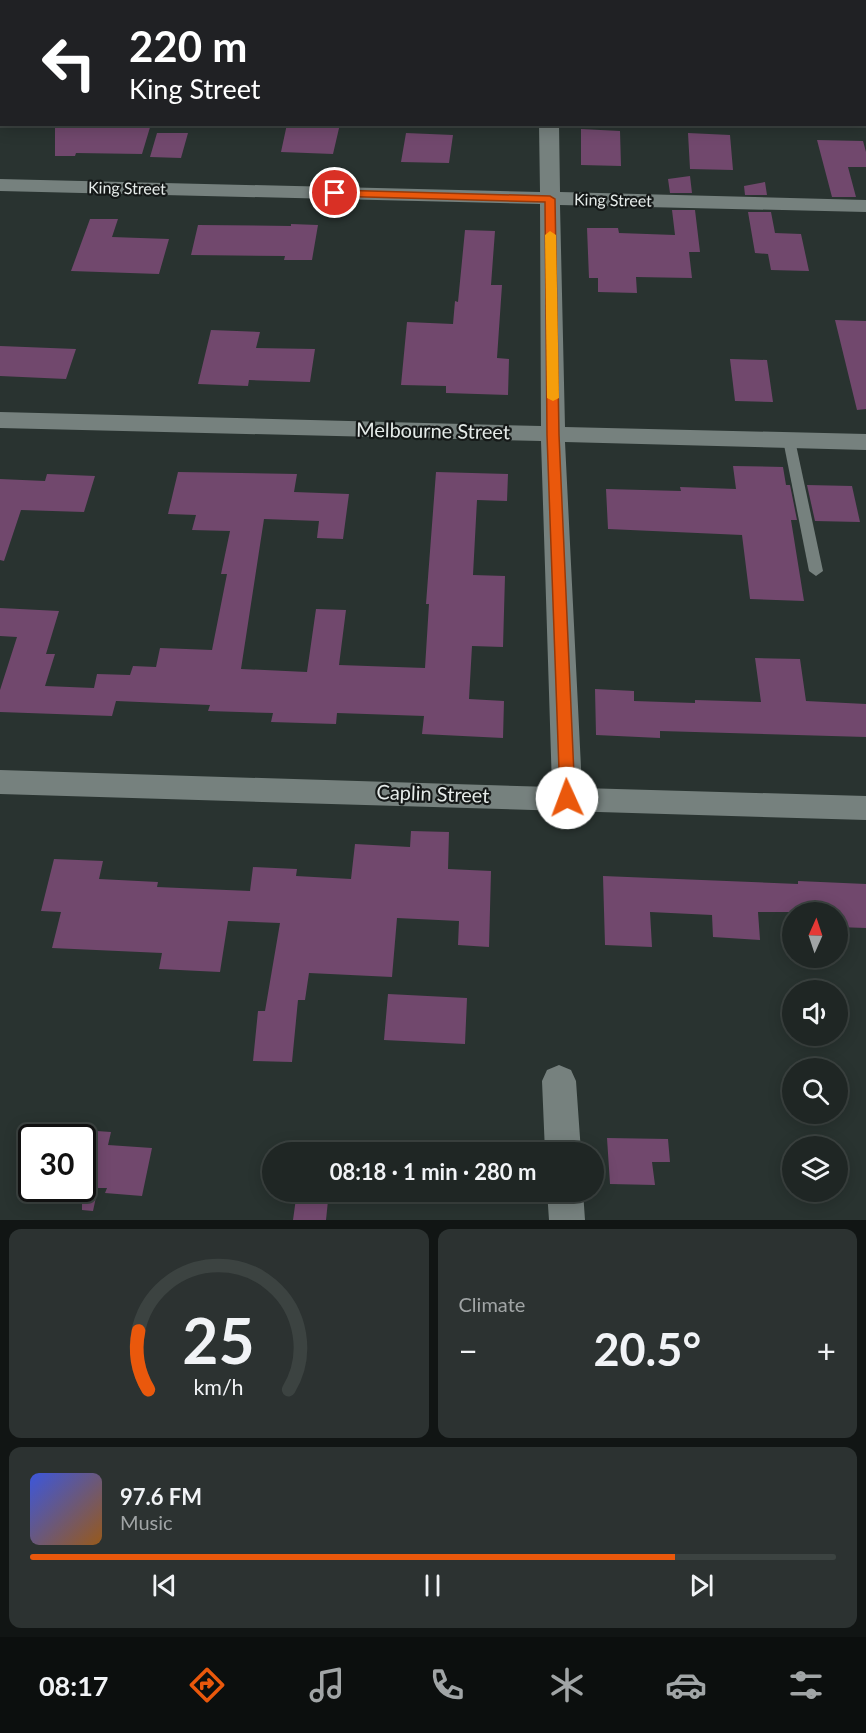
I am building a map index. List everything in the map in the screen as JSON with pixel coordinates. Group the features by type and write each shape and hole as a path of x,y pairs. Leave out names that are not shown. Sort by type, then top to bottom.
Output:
{"street":[{"path":"549,126 553,435 567,798"},
{"name":"King Street","path":"0,185 866,206"},
{"name":"Melbourne Street","path":"0,420 866,442"},
{"name":"Caplin Street","path":"0,782 866,808"},
{"path":"559,1081 562,1142"},
{"path":"566,1202 567,1220"}],"lane":[{"path":"789,440 816,571"}],"building":[{"path":"55,126 150,126 142,154 76,153 75,156 55,156"},
{"path":"287,126 340,126 333,154 281,152"},
{"path":"581,129 620,131 621,166 581,165"},
{"path":"157,133 188,133 181,158 150,157"},
{"path":"406,133 453,135 449,163 401,162"},
{"path":"688,133 730,135 733,170 690,169"},
{"path":"817,140 863,141 866,167 848,167 856,197 832,197"},
{"path":"690,176 692,193 670,193 668,179"},
{"path":"765,182 767,195 745,195 744,186"},
{"path":"672,210 695,210 700,252 689,252 692,278 636,277 637,293 598,292 598,278 589,278 587,228 618,228 619,233 675,235"},
{"path":"748,212 771,212 775,233 801,234 809,271 771,270 768,254 755,253"},
{"path":"90,219 118,219 112,237 169,239 159,274 71,271"},
{"path":"291,224 318,225 312,260 284,260 285,256 191,255 198,225 291,226"},
{"path":"465,230 495,231 491,285 502,285 497,358 509,359 508,395 446,393 446,386 401,385 407,322 453,324 455,301 458,302"},
{"path":"835,320 866,321 866,409 857,410"},
{"path":"211,330 260,332 256,348 315,349 310,382 249,380 248,386 198,384"},
{"path":"0,346 76,349 66,379 0,376"},
{"path":"730,359 767,360 773,402 735,401"},
{"path":"733,466 783,467 786,485 790,485 797,520 791,520 804,601 750,599 742,535 608,529 606,489 681,491 680,487 736,489"},
{"path":"178,472 297,474 294,492 349,494 343,539 317,538 319,521 264,519 241,669 307,672 316,609 346,610 339,665 425,668 429,604 426,604 436,472 508,474 507,501 477,500 473,575 505,576 503,647 472,646 469,699 504,701 503,738 422,734 424,716 337,713 336,724 271,722 273,713 208,711 210,705 116,701 112,716 0,712 0,690 17,637 0,636 0,608 59,611 46,654 55,654 45,686 94,688 97,674 130,675 133,666 156,667 160,648 212,650 227,574 221,574 230,531 192,530 196,515 168,514"},
{"path":"47,474 95,476 84,512 21,510 4,561 0,560 0,479 45,481"},
{"path":"807,485 852,486 860,522 815,521"},
{"path":"755,658 800,659 806,701 866,704 866,737 660,731 660,738 596,735 595,689 634,691 634,701 761,702"},
{"path":"411,831 449,832 448,869 491,871 489,947 458,945 459,921 397,918 392,977 309,973 305,1000 298,1000 292,1062 253,1061 258,1011 265,1011 280,923 228,921 220,972 159,969 162,953 52,948 61,912 41,911 54,859 103,861 99,879 158,882 157,887 250,891 253,867 297,869 296,876 351,879 355,844 410,847"},
{"path":"603,876 798,884 798,881 866,884 866,928 848,927 848,902 782,902 782,912 758,912 760,940 713,937 712,915 650,912 652,947 605,945"},
{"path":"388,994 467,998 465,1044 384,1040"},
{"path":"96,1131 111,1132 108,1145 152,1148 142,1196 105,1193 107,1188 98,1188 96,1197"},
{"path":"607,1138 668,1139 670,1162 652,1162 655,1185 610,1184"},
{"path":"82,1202 95,1202 93,1211 82,1210"},
{"path":"295,1202 328,1202 326,1220 293,1220"}],"slow traffic":[{"path":"550,235 553,398"}],"route":[{"path":"335,193 550,199 553,435 567,798"}]}
